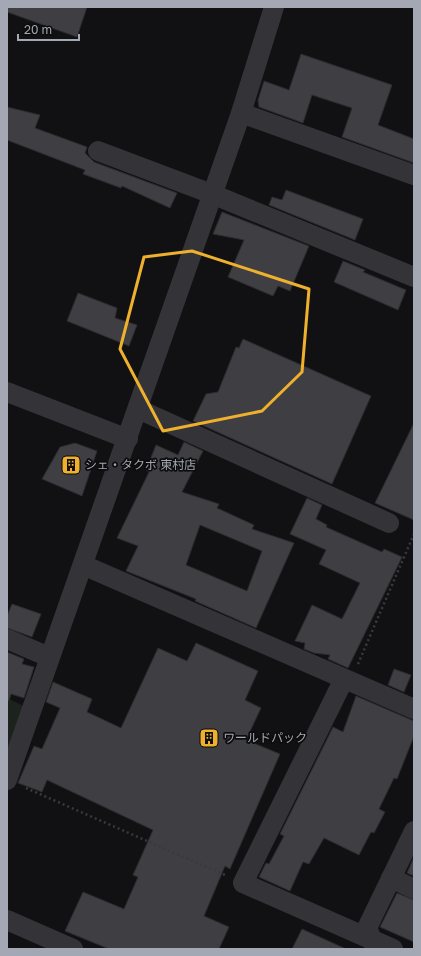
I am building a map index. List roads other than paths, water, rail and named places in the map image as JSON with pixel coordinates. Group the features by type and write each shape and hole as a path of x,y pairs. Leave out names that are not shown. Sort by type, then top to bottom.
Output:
{"street":[{"path":"15,783 49,657 128,439 240,113 274,7"},
{"path":"240,113 414,175"},
{"path":"98,151 212,194 414,277"},
{"path":"7,392 128,439"},
{"path":"138,409 389,523"},
{"path":"83,565 414,709"},
{"path":"7,639 49,657"},
{"path":"347,680 243,883 374,944 393,949"},
{"path":"374,944 367,928 414,831"},
{"path":"391,878 414,889"},
{"path":"7,920 73,949"}],"place":[{"name":"シェ・タクボ 東村店","path":"71,465"},
{"name":"ワールドパック","path":"209,738"}]}
